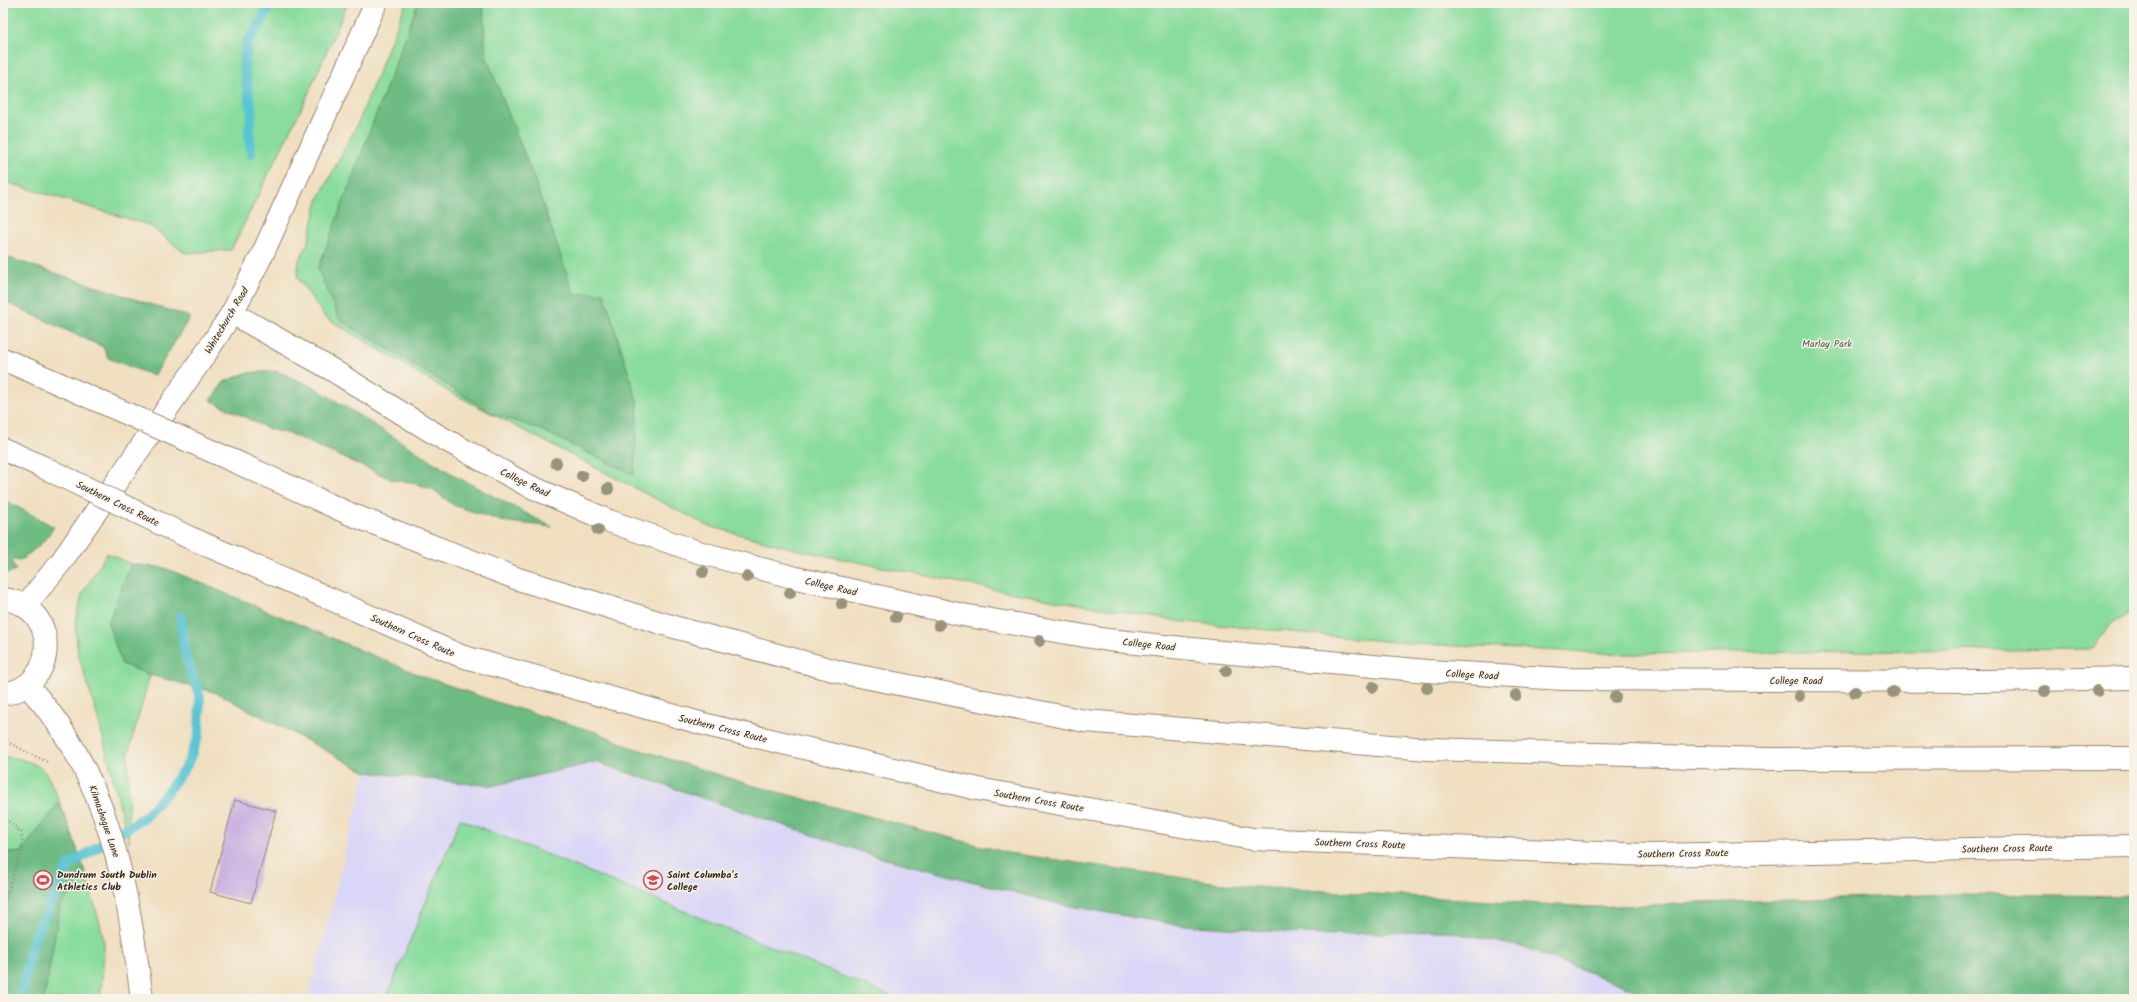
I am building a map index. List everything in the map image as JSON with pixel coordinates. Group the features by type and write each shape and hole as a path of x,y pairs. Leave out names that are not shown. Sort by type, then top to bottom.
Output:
{"main road":[{"name":"Whitechurch Road","path":"25,606 61,562 206,353 232,313 263,253 376,3"},
{"name":"College Road","path":"232,313 329,368 437,435 525,484 609,521 698,552 796,578 963,615 1108,640 1427,672 1564,679 1983,681 2134,678"},
{"path":"3,359 94,398 350,514 518,579 674,628 844,673 1085,721 1428,749 1764,759 2134,758"},
{"name":"Southern Cross Route","path":"3,449 186,536 461,656 711,726 978,789 1253,839 1649,855 2134,846"},
{"path":"3,599 25,606 36,616 44,630 47,646 45,661 38,675 27,686 12,693 3,694"},
{"name":"Kilmashogue Lane","path":"27,686 49,709 90,779 99,801 115,848 128,902 142,999"}],"path":[{"path":"3,740 51,764"},
{"path":"3,816 21,832 23,846 3,906"}],"shaded area":[{"name":"Saint Columba's College","path":"596,762 875,856 1059,904 1171,924 1321,935 1446,931 1526,948 1658,999 308,999 366,772 492,786"}],"green space":[{"path":"3,3 348,3 305,101 231,250 185,253 149,225 3,181"},
{"name":"Marlay Park","path":"406,3 2134,3 2134,610 2111,623 2093,649 1624,654 1416,644 1176,621 997,590 798,550 708,526 448,391 325,317 297,277 299,260 308,243 318,200 358,123"},
{"path":"418,3 483,3 486,56 533,176 574,294 604,293 638,404 634,475 541,430 492,413 339,319 318,269"},
{"path":"3,256 190,317 154,376 108,358 103,347 3,301"},
{"path":"276,371 314,387 457,477 552,527 501,521 453,505 434,490 411,482 393,480 290,434 269,429 210,400 224,382 246,373"},
{"path":"3,499 54,527 44,541 23,559 11,561 16,570 3,575"},
{"path":"107,553 131,564 108,623 122,664 150,675 128,754 129,843 98,718 78,654 75,624 82,594"},
{"path":"131,564 165,568 422,676 499,703 599,733 628,746 751,785 1008,853 1240,886 1591,907 1955,894 2134,896 2134,999 1658,999 1526,948 1446,931 1321,935 1171,924 1059,904 875,856 596,762 492,786 366,772 217,693 150,675 122,664 108,623"},
{"name":"Dundrum South Dublin Athletics Club","path":"3,757 24,760 43,770 50,780 58,799 88,883 102,931 104,951 100,999 3,999"},
{"name":"Dundrum South Dublin Athletics Club","path":"59,803 69,826 87,877 78,883 60,907 44,999 3,999 3,853 21,852"},
{"path":"460,819 898,999 386,999"}],"building":[{"path":"235,800 276,811 251,903 210,892"}],"waterway":[{"path":"251,154 249,130 252,113 244,68 247,42 262,22 270,3"},
{"path":"21,999 32,944 68,866 146,816 168,791 187,765 199,735 200,698 185,653 181,616"}],"place":[{"name":"Dundrum South Dublin Athletics Club","path":"43,880"},
{"name":"Saint Columba's College","path":"653,880"}]}
